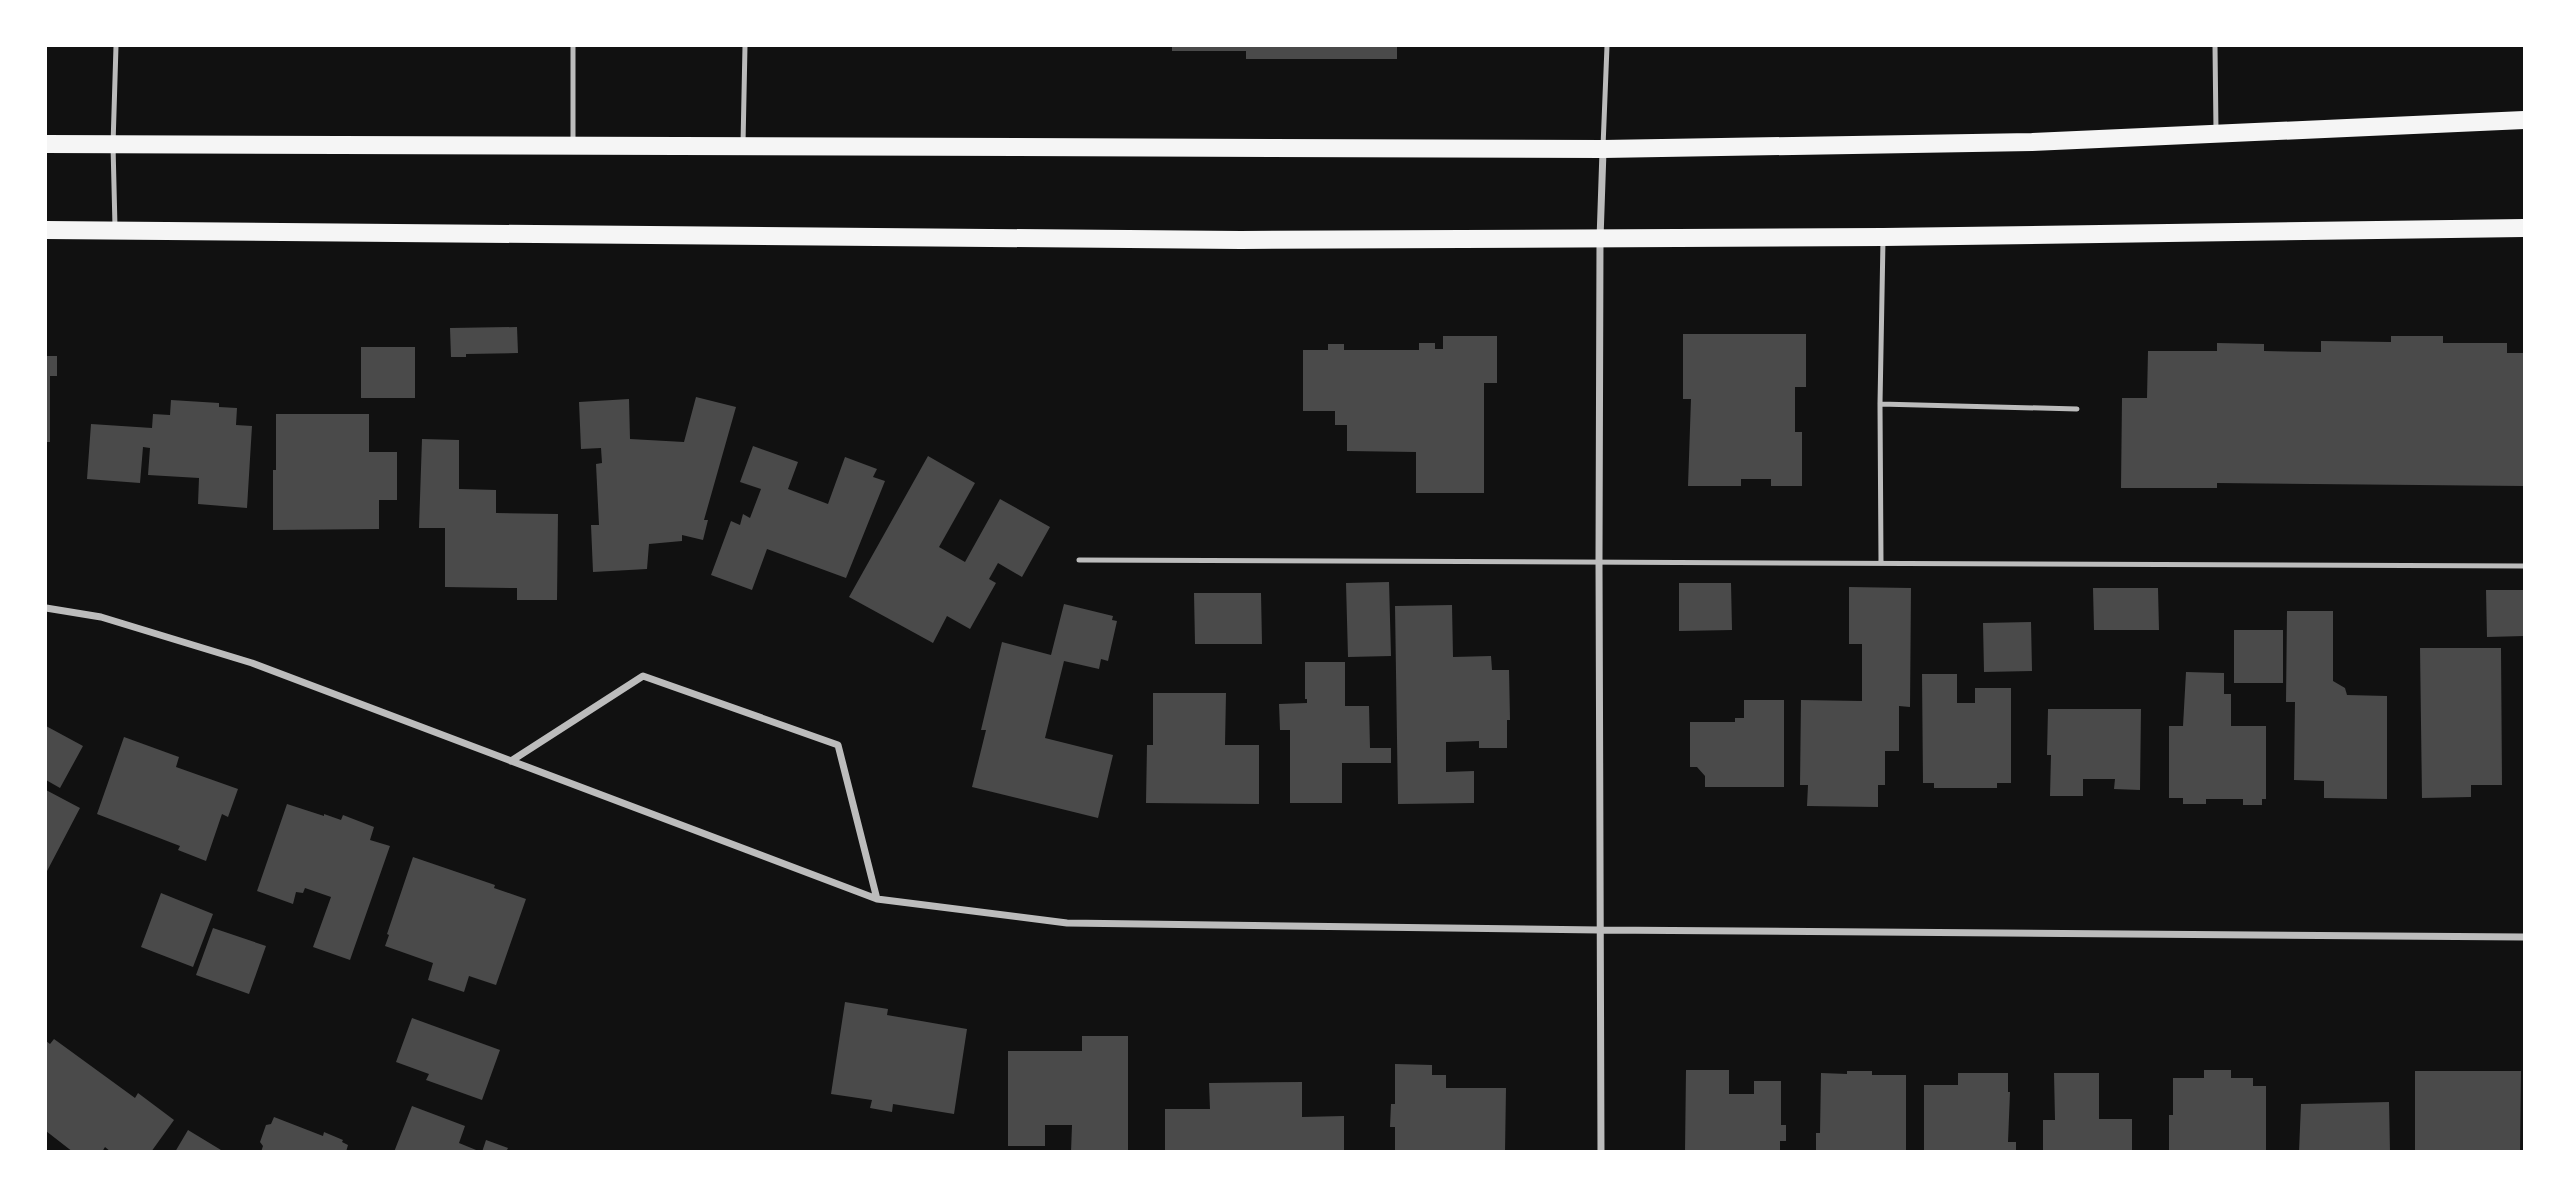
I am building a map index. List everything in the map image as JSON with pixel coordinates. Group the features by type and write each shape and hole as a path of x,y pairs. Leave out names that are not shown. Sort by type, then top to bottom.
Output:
{"main road":[{"path":"46,144 1603,149 2032,142 2525,120"},
{"path":"46,230 1031,236 1165,240 1883,237 2525,228"}],"street":[{"path":"1601,1152 1599,562 1600,239 1603,149"},
{"path":"46,608 102,617 252,663 877,898 1067,923 2525,937"},
{"path":"511,761 643,676 838,745 877,898"}],"lane":[{"path":"115,230 113,145 116,46"},
{"path":"573,46 573,146"},
{"path":"743,147 745,46"},
{"path":"1603,149 1607,46"},
{"path":"2215,46 2216,134"},
{"path":"1881,561 1883,237"},
{"path":"1880,404 2077,409"},
{"path":"1079,560 1881,561 2525,566"}],"building":[{"path":"1172,46 1397,46 1397,59 1246,59 1246,51 1172,51"},
{"path":"517,327 518,353 466,354 466,357 451,357 450,328"},
{"path":"1683,334 1806,334 1806,387 1795,387 1795,432 1802,432 1802,486 1771,486 1771,479 1741,479 1741,486 1688,486 1691,399 1683,399"},
{"path":"1443,336 1497,336 1497,383 1484,383 1484,493 1416,493 1416,452 1347,451 1347,425 1335,425 1335,411 1303,411 1303,350 1328,350 1328,344 1344,344 1344,350 1419,350 1419,343 1435,343 1435,349 1443,349"},
{"path":"2391,336 2443,336 2443,343 2507,343 2507,353 2524,353 2524,486 2217,483 2217,488 2121,488 2122,398 2147,398 2148,351 2217,351 2217,343 2264,344 2264,351 2321,352 2321,341 2391,342"},
{"path":"361,347 415,347 415,398 361,398"},
{"path":"46,356 57,356 57,376 50,376 50,442 46,442"},
{"path":"696,397 736,407 704,520 708,520 703,540 682,535 682,541 649,544 647,569 593,572 591,525 599,525 596,464 602,463 601,448 581,449 579,402 629,399 630,439 684,442"},
{"path":"171,400 219,403 219,407 237,408 236,425 252,426 247,508 198,504 199,478 148,475 150,448 143,447 140,483 87,479 91,424 152,428 153,414 170,415"},
{"path":"276,414 369,414 369,452 397,452 397,500 379,500 379,529 273,530"},
{"path":"422,439 459,440 459,489 496,490 496,513 558,514 557,600 517,600 517,588 445,587 445,528 419,528"},
{"path":"753,446 798,462 788,489 828,504 845,457 877,469 873,477 885,481 846,578 767,549 752,590 711,575 731,521 740,525 743,514 750,518 761,489 740,482"},
{"path":"928,456 975,483 939,547 965,562 1000,499 1050,527 1022,577 998,563 989,579 996,583 970,629 947,616 933,643 849,597"},
{"path":"1389,582 1391,656 1348,657 1346,583"},
{"path":"1679,583 1731,583 1732,630 1679,631"},
{"path":"1849,587 1911,588 1910,707 1899,706 1899,751 1885,751 1885,785 1878,785 1878,807 1807,806 1808,785 1800,785 1801,700 1862,701 1862,644 1849,644"},
{"path":"2093,588 2158,588 2159,630 2094,630"},
{"path":"2486,590 2524,590 2524,636 2487,637"},
{"path":"1194,593 1261,593 1262,644 1195,644"},
{"path":"1064,604 1113,616 1112,620 1117,621 1108,661 1101,659 1099,669 1064,661 1045,738 1113,755 1098,818 972,787 986,730 981,730 1002,642 1051,655"},
{"path":"1452,605 1453,657 1491,656 1492,670 1509,670 1510,720 1507,720 1507,748 1479,748 1479,741 1446,742 1446,772 1474,771 1474,803 1398,804 1395,606"},
{"path":"2287,611 2333,611 2333,681 2345,688 2347,695 2387,696 2387,799 2324,798 2324,781 2294,780 2295,702 2286,702"},
{"path":"2031,622 2032,671 1984,672 1983,623"},
{"path":"2234,630 2283,630 2283,683 2234,683"},
{"path":"2420,648 2501,648 2502,785 2471,785 2471,797 2422,798"},
{"path":"1305,662 1345,662 1345,706 1369,706 1370,748 1391,748 1391,763 1342,763 1342,803 1290,803 1290,730 1280,730 1279,704 1307,703"},
{"path":"2186,672 2224,673 2224,694 2231,694 2231,726 2266,726 2266,799 2262,799 2262,805 2243,805 2243,799 2206,799 2206,804 2183,804 2183,798 2169,798 2169,726 2183,726"},
{"path":"1922,674 1957,674 1957,703 1975,703 1975,688 2011,688 2011,783 1997,783 1997,788 1934,788 1934,783 1923,783"},
{"path":"1153,693 1226,693 1225,745 1259,745 1259,804 1146,803 1147,745 1153,745"},
{"path":"1744,700 1784,700 1784,787 1705,787 1705,776 1697,767 1690,767 1690,722 1735,722 1735,718 1744,718"},
{"path":"2048,709 2141,709 2140,790 2114,789 2115,779 2083,779 2083,796 2050,796"},
{"path":"46,726 83,746 60,788 46,780"},
{"path":"124,737 179,757 176,767 238,789 228,817 222,814 206,861 178,850 180,846 97,814"},
{"path":"46,790 80,808 46,873"},
{"path":"287,804 341,820 343,815 374,827 370,840 390,846 350,960 313,947 331,897 305,888 303,893 296,892 293,904 257,891"},
{"path":"413,857 495,885 494,888 526,899 496,985 469,976 464,992 428,980 433,963 385,946"},
{"path":"161,893 213,914 193,967 141,947"},
{"path":"213,928 266,946 249,994 196,975"},
{"path":"845,1002 888,1009 887,1015 967,1029 954,1114 893,1104 892,1112 870,1108 872,1100 831,1094"},
{"path":"412,1018 500,1050 482,1100 426,1080 429,1074 396,1062"},
{"path":"1082,1036 1128,1036 1128,1152 1071,1152 1072,1125 1045,1125 1045,1146 1008,1146 1008,1051 1082,1051"},
{"path":"54,1039 135,1098 138,1093 174,1120 151,1152 111,1152 105,1147 102,1152 73,1152 46,1131 46,1041 50,1044"},
{"path":"1395,1064 1432,1065 1432,1075 1446,1075 1446,1088 1506,1088 1505,1152 1395,1152 1395,1127 1390,1127 1391,1104 1395,1104"},
{"path":"1686,1070 1729,1070 1729,1094 1754,1094 1754,1081 1781,1081 1781,1125 1786,1125 1786,1141 1780,1141 1780,1152 1685,1152"},
{"path":"2204,1070 2231,1070 2231,1078 2253,1078 2253,1086 2266,1086 2266,1150 2169,1150 2173,1078 2204,1078"},
{"path":"1847,1071 1872,1071 1872,1075 1906,1075 1906,1152 1816,1152 1816,1133 1820,1133 1821,1073 1847,1074"},
{"path":"2415,1071 2521,1071 2520,1152 2415,1152"},
{"path":"1958,1073 2008,1073 2008,1142 2016,1142 2016,1152 1924,1152 1924,1085 1958,1085"},
{"path":"2054,1073 2099,1073 2099,1119 2132,1119 2132,1152 2043,1152 2043,1120 2055,1120"},
{"path":"1302,1082 1302,1117 1344,1116 1344,1152 1165,1152 1165,1109 1210,1109 1209,1083"},
{"path":"2389,1102 2390,1152 2299,1152 2301,1104"},
{"path":"412,1106 465,1126 459,1143 481,1152 394,1152"},
{"path":"274,1117 323,1136 324,1132 343,1140 342,1142 348,1145 346,1152 261,1152 263,1146 260,1142 266,1125 271,1124"},
{"path":"188,1130 221,1150 220,1152 175,1152"},
{"path":"486,1140 508,1148 506,1152 482,1152"}]}
